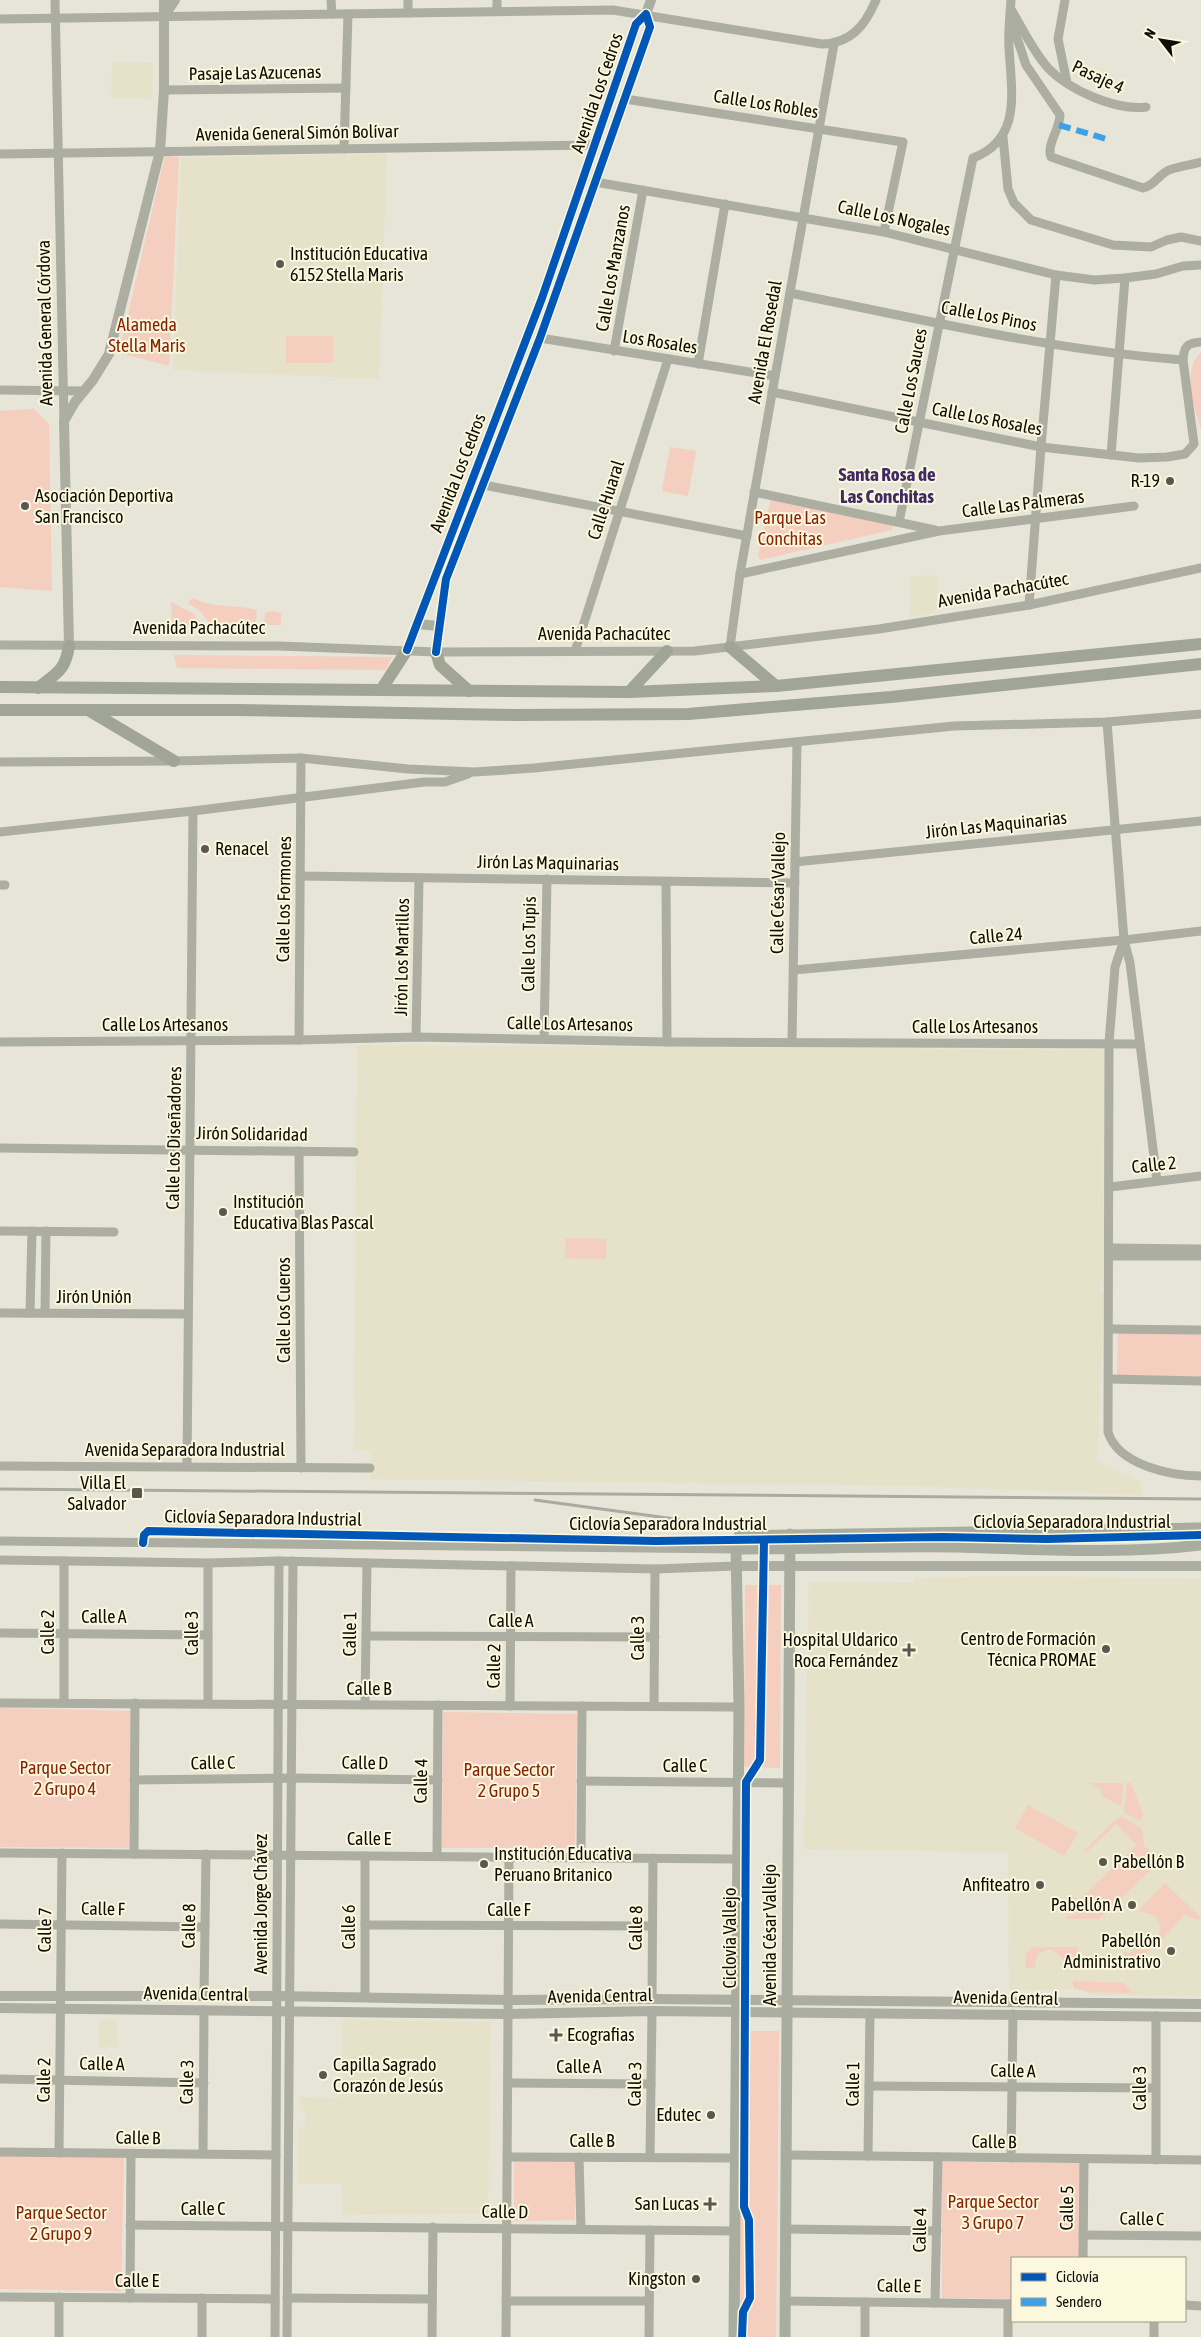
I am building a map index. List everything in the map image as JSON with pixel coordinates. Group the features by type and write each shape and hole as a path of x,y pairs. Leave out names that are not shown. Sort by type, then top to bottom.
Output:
{"main road":[{"path":"0,687 629,692 776,686 1201,644"},
{"path":"38,688 58,672 66,662 69,646"},
{"path":"730,647 776,686"},
{"path":"381,690 407,650"},
{"path":"629,692 667,651"},
{"path":"436,652 440,665 469,691"},
{"path":"0,718 6,710 238,710 514,715 688,714 962,689 1201,664"},
{"path":"961,668 962,689"},
{"path":"514,692 514,715"},
{"path":"90,711 174,761"},
{"path":"790,1534 1201,1528"},
{"name":"Avenida César Vallejo","path":"734,2337 739,1707 736,1549 739,1536 790,1534 785,2337"},
{"path":"736,1549 789,1550 914,1547 1087,1550 1175,1548 1201,1545"}],"street":[{"name":"Avenida General Córdova","path":"55,0 69,646"},
{"path":"64,421 70,408 93,380 109,354 160,151 164,90 164,0"},
{"path":"164,15 175,0"},
{"path":"331,0 332,14"},
{"path":"408,0 408,13"},
{"path":"497,0 497,11"},
{"path":"564,10 566,0"},
{"name":"Avenida Los Cedros","path":"407,650 542,298 636,24 646,14 651,0"},
{"path":"0,19 164,15 612,10 822,44 834,44 858,31 870,15 876,0"},
{"path":"1064,0 1058,39 1067,82"},
{"path":"1010,9 1008,44 1012,97 1007,127 1003,137 1008,189 1014,203 1031,220 1113,245 1151,248 1167,240 1182,237 1201,241"},
{"path":"1010,9 1026,65 1060,115 1050,149 1051,157 1143,188 1150,187 1161,175 1170,170 1201,162"},
{"name":"Pasaje 4","path":"1010,9 1040,58 1049,69 1067,82 1097,98 1119,106 1146,107"},
{"path":"344,149 348,14"},
{"name":"Avenida Los Cedros","path":"436,652 446,579 540,338 650,27 646,14"},
{"name":"Avenida El Rosedal","path":"730,647 754,492 834,44"},
{"name":"Pasaje Las Azucenas","path":"164,90 346,88"},
{"name":"Calle Los Robles","path":"624,99 903,142 884,232"},
{"name":"Calle Los Sauces","path":"899,522 973,158 989,150 1003,137"},
{"name":"Avenida General Simón Bolívar","path":"0,154 595,145"},
{"name":"Calle Los Nogales","path":"595,182 803,216 884,232 1056,275 1094,280 1124,278 1156,274 1183,266 1201,265"},
{"name":"Calle Los Manzanos","path":"614,351 643,190"},
{"path":"698,364 726,204"},
{"path":"1030,605 1035,519 1056,275"},
{"path":"1111,455 1120,355 1124,278"},
{"name":"Calle Los Pinos","path":"790,293 1050,345 1120,355 1183,360"},
{"name":"Los Rosales","path":"540,338 775,376"},
{"path":"1183,360 1186,345 1201,342"},
{"name":"Calle Huaral","path":"575,651 668,360"},
{"name":"Calle Los Rosales","path":"772,392 1041,447 1139,458 1167,457 1185,454 1194,444 1183,360"},
{"path":"0,390 83,391"},
{"path":"484,485 747,536"},
{"path":"754,492 939,531"},
{"name":"Calle Las Palmeras","path":"740,574 939,531 1134,506"},
{"name":"Avenida Pachacútec","path":"0,645 263,645 436,652 695,651 878,629 1030,605 1201,568"},
{"path":"416,624 439,626"},
{"path":"0,762 301,758 408,769 475,772 797,743 954,726 1107,722 1201,714"},
{"path":"1107,722 1124,940 1130,963 1157,1182"},
{"name":"Calle César Vallejo","path":"792,1042 797,743"},
{"name":"Calle Los Formones","path":"298,1040 301,758"},
{"path":"0,832 193,811 424,782 445,782 475,772"},
{"name":"Calle Los Diseñadores","path":"187,1466 193,811"},
{"name":"Jirón Las Maquinarias","path":"795,862 1201,821"},
{"name":"Jirón Las Maquinarias","path":"300,876 795,883"},
{"name":"Jirón Los Martillos","path":"416,1037 420,878"},
{"name":"Calle Los Tupis","path":"544,1039 547,880"},
{"path":"666,882 667,1042"},
{"name":"Calle 24","path":"794,970 1124,940 1201,931"},
{"path":"1124,940 1114,967 1109,1043 1108,1432 1110,1439 1124,1453 1154,1470 1171,1475 1201,1476"},
{"name":"Calle Los Artesanos","path":"0,1042 298,1040 416,1037 667,1042 1140,1044"},
{"name":"Jirón Solidaridad","path":"0,1148 354,1152"},
{"name":"Calle Los Cueros","path":"299,1151 301,1468"},
{"name":"Calle 2","path":"1110,1187 1201,1176"},
{"path":"0,1231 114,1232"},
{"path":"30,1313 32,1231"},
{"path":"45,1313 46,1231"},
{"path":"1109,1252 1201,1249"},
{"path":"1109,1252 1201,1256"},
{"name":"Jirón Unión","path":"0,1313 188,1314"},
{"path":"1109,1329 1201,1330"},
{"path":"1109,1379 1201,1381"},
{"name":"Avenida Separadora Industrial","path":"0,1466 370,1468"},
{"path":"0,1541 736,1549"},
{"path":"0,1560 208,1563 293,1561 655,1569 736,1566 1201,1566"},
{"name":"Calle 2","path":"64,1561 64,1703"},
{"name":"Avenida Jorge Chávez","path":"275,2337 279,1561"},
{"name":"Avenida Jorge Chávez","path":"287,2337 293,1561"},
{"name":"Calle 3","path":"208,1563 208,1704"},
{"name":"Calle 1","path":"365,1705 367,1563"},
{"name":"Calle 2","path":"510,1706 511,1566"},
{"name":"Calle 3","path":"654,1706 655,1569"},
{"name":"Calle A","path":"0,1633 208,1634"},
{"name":"Calle A","path":"366,1636 655,1637"},
{"name":"Calle B","path":"0,1703 739,1707"},
{"path":"134,1854 135,1703"},
{"name":"Calle 4","path":"437,1856 438,1705"},
{"path":"581,1858 582,1706"},
{"name":"Calle C","path":"134,1780 292,1778"},
{"name":"Calle D","path":"292,1778 438,1780"},
{"name":"Calle C","path":"581,1781 788,1783"},
{"name":"Calle E","path":"0,1853 737,1859"},
{"name":"Calle 7","path":"61,2008 62,1853"},
{"name":"Calle 8","path":"204,1997 206,1854"},
{"name":"Calle 6","path":"365,1856 365,1997"},
{"path":"506,2337 510,1857"},
{"name":"Calle 8","path":"652,1999 653,1858"},
{"name":"Calle F","path":"0,1924 205,1927"},
{"name":"Calle F","path":"365,1925 652,1926"},
{"name":"Avenida Central","path":"0,1996 290,1996 509,2000 652,1999 737,2006"},
{"name":"Avenida Central","path":"0,2008 509,2014 652,2011 737,2006 1201,2004"},
{"name":"Avenida Central","path":"788,2006 870,2013 1201,2017"},
{"name":"Calle 2","path":"59,2153 61,2008"},
{"name":"Calle 3","path":"203,2154 204,2010"},
{"name":"Calle 3","path":"650,2157 652,2011"},
{"name":"Calle 1","path":"868,2156 870,2013"},
{"path":"1011,2158 1013,2014"},
{"name":"Calle 3","path":"1156,2016 1156,2160"},
{"name":"Calle A","path":"0,2079 204,2082"},
{"name":"Calle A","path":"508,2083 651,2084"},
{"name":"Calle A","path":"869,2086 1156,2088"},
{"name":"Calle B","path":"0,2152 276,2155"},
{"path":"130,2298 131,2154"},
{"name":"Calle B","path":"787,2155 1201,2160"},
{"name":"Calle B","path":"507,2157 736,2158"},
{"path":"579,2157 580,2229"},
{"name":"Calle 4","path":"935,2303 938,2157"},
{"name":"Calle 5","path":"1083,2257 1084,2159"},
{"name":"Calle C","path":"130,2225 275,2225"},
{"name":"Calle D","path":"275,2225 735,2231"},
{"path":"432,2227 432,2337"},
{"path":"786,2229 937,2231"},
{"path":"648,2337 650,2230"},
{"name":"Calle C","path":"1083,2235 1201,2236"},
{"name":"Calle E","path":"0,2297 275,2299"},
{"path":"58,2337 59,2297"},
{"path":"202,2298 202,2337"},
{"path":"287,2298 432,2299"},
{"path":"506,2301 649,2301"},
{"name":"Calle E","path":"786,2301 1010,2304"},
{"path":"865,2302 865,2337"},
{"path":"1008,2337 1010,2304"},
{"path":"1186,2305 1201,2306"},
{"path":"1154,2322 1154,2337"}],"shaded area":[{"path":"112,62 153,63 152,99 111,98"},
{"name":"Institución Educativa 6152 Stella Maris","path":"387,154 379,379 173,370 181,158"},
{"path":"938,575 936,613 909,618 911,576"},
{"path":"357,1045 1104,1050 1103,1280 1100,1283 1100,1291 1104,1293 1097,1461 1141,1482 1141,1495 912,1486 370,1479 371,1451 354,1450"},
{"path":"1012,1576 1201,1579 1201,1993 1199,1996 1091,1995 1077,1989 1009,1990 1008,1852 804,1849 809,1582 913,1583 914,1578"},
{"path":"99,2019 117,2019 117,2047 99,2047"},
{"path":"343,2020 491,2022 488,2214 342,2215 341,2184 298,2184 298,2130 305,2125 305,2114 300,2107 300,2097 341,2098"}],"green space":[{"name":"Alameda Stella Maris","path":"165,156 179,157 169,366 119,353"},
{"path":"286,336 333,336 333,363 286,363"},
{"path":"1201,352 1201,430 1190,379 1195,360"},
{"name":"Asociación Deportiva San Francisco","path":"34,409 49,424 52,591 0,587 0,411"},
{"path":"670,447 696,451 688,496 662,491"},
{"name":"Parque Las Conchitas","path":"771,499 893,524 892,530 760,560 758,555"},
{"path":"193,598 209,604 257,610 256,624 210,624 199,610 189,604 189,601"},
{"path":"171,602 191,612 204,625 172,626"},
{"path":"274,611 281,613 281,625 264,625 265,613"},
{"path":"174,655 392,657 386,670 177,668"},
{"path":"566,1238 606,1239 606,1259 565,1258"},
{"path":"1118,1332 1201,1334 1201,1377 1117,1375"},
{"path":"745,1585 781,1585 780,1768 744,1767"},
{"name":"Parque Sector 2 Grupo 4","path":"0,1708 131,1711 129,1848 0,1847"},
{"name":"Parque Sector 2 Grupo 5","path":"443,1712 577,1714 575,1848 442,1848"},
{"path":"1090,1783 1123,1783 1121,1806 1101,1796 1101,1789"},
{"path":"1127,1783 1131,1783 1143,1814 1140,1821 1124,1812"},
{"path":"1028,1805 1078,1833 1064,1856 1015,1828"},
{"path":"1122,1816 1142,1829 1144,1846 1153,1853 1153,1868 1099,1919 1065,1919 1068,1916 1075,1915 1076,1912 1065,1911 1062,1905 1064,1899 1073,1896 1078,1901 1137,1845 1116,1824 1085,1853 1084,1851 1115,1820"},
{"path":"1165,1883 1201,1918 1198,1920 1184,1915 1161,1941 1158,1937 1160,1928 1157,1920 1151,1914 1141,1913 1140,1909"},
{"path":"1138,1936 1148,1939 1151,1948 1147,1953 1125,1968 1124,1953 1125,1951 1128,1954 1140,1944 1136,1938"},
{"path":"1034,1947 1078,1947 1075,1969 1051,1949 1037,1954 1035,1968 1025,1968 1026,1954"},
{"path":"1073,1981 1124,1983 1133,1993 1089,1992 1073,1988"},
{"path":"743,2031 779,2031 776,2337 739,2337"},
{"name":"Parque Sector 2 Grupo 9","path":"0,2156 124,2157 121,2291 0,2289"},
{"path":"575,2159 575,2220 514,2221 514,2160"},
{"name":"Parque Sector 3 Grupo 7","path":"942,2162 1080,2163 1079,2257 1011,2257 1011,2299 942,2298"}],"railway":[{"path":"0,1489 1201,1499"},
{"path":"535,1500 697,1522"}],"marked path":[{"path":"1059,125 1110,140"}],"cycle path":[{"path":"407,650 542,298 636,24 646,14 650,27 540,338 446,579 436,652"},
{"name":"Ciclovía Separadora Industrial","path":"143,1543 144,1535 148,1531 656,1541 943,1537 1047,1539 1201,1535"},
{"name":"Ciclovía Separadora Industrial","path":"742,2337 743,2312 750,2298 749,2220 744,2207 746,1782 760,1760 764,1540"}],"place":[{"name":"Institución Educativa 6152 Stella Maris","path":"280,264"},
{"name":"R-19","path":"1170,481"},
{"name":"Asociación Deportiva San Francisco","path":"25,506"},
{"name":"Renacel","path":"205,849"},
{"name":"Institución Educativa Blas Pascal","path":"223,1212"},
{"name":"Villa El Salvador","path":"137,1493"},
{"name":"Centro de Formación Técnica PROMAE","path":"1106,1649"},
{"name":"Hospital Uldarico Roca Fernández","path":"909,1650"},
{"name":"Pabellón B","path":"1103,1862"},
{"name":"Institución Educativa Peruano Britanico","path":"484,1864"},
{"name":"Anfiteatro","path":"1040,1885"},
{"name":"Pabellón A","path":"1132,1905"},
{"name":"Pabellón Administrativo","path":"1171,1951"},
{"name":"Ecografias","path":"556,2035"},
{"name":"Capilla Sagrado Corazón de Jesús","path":"323,2075"},
{"name":"Edutec","path":"711,2115"},
{"name":"San Lucas","path":"710,2204"},
{"name":"Kingston","path":"696,2279"}],"district":[{"name":"Santa Rosa de Las Conchitas","path":"887,485"}]}
